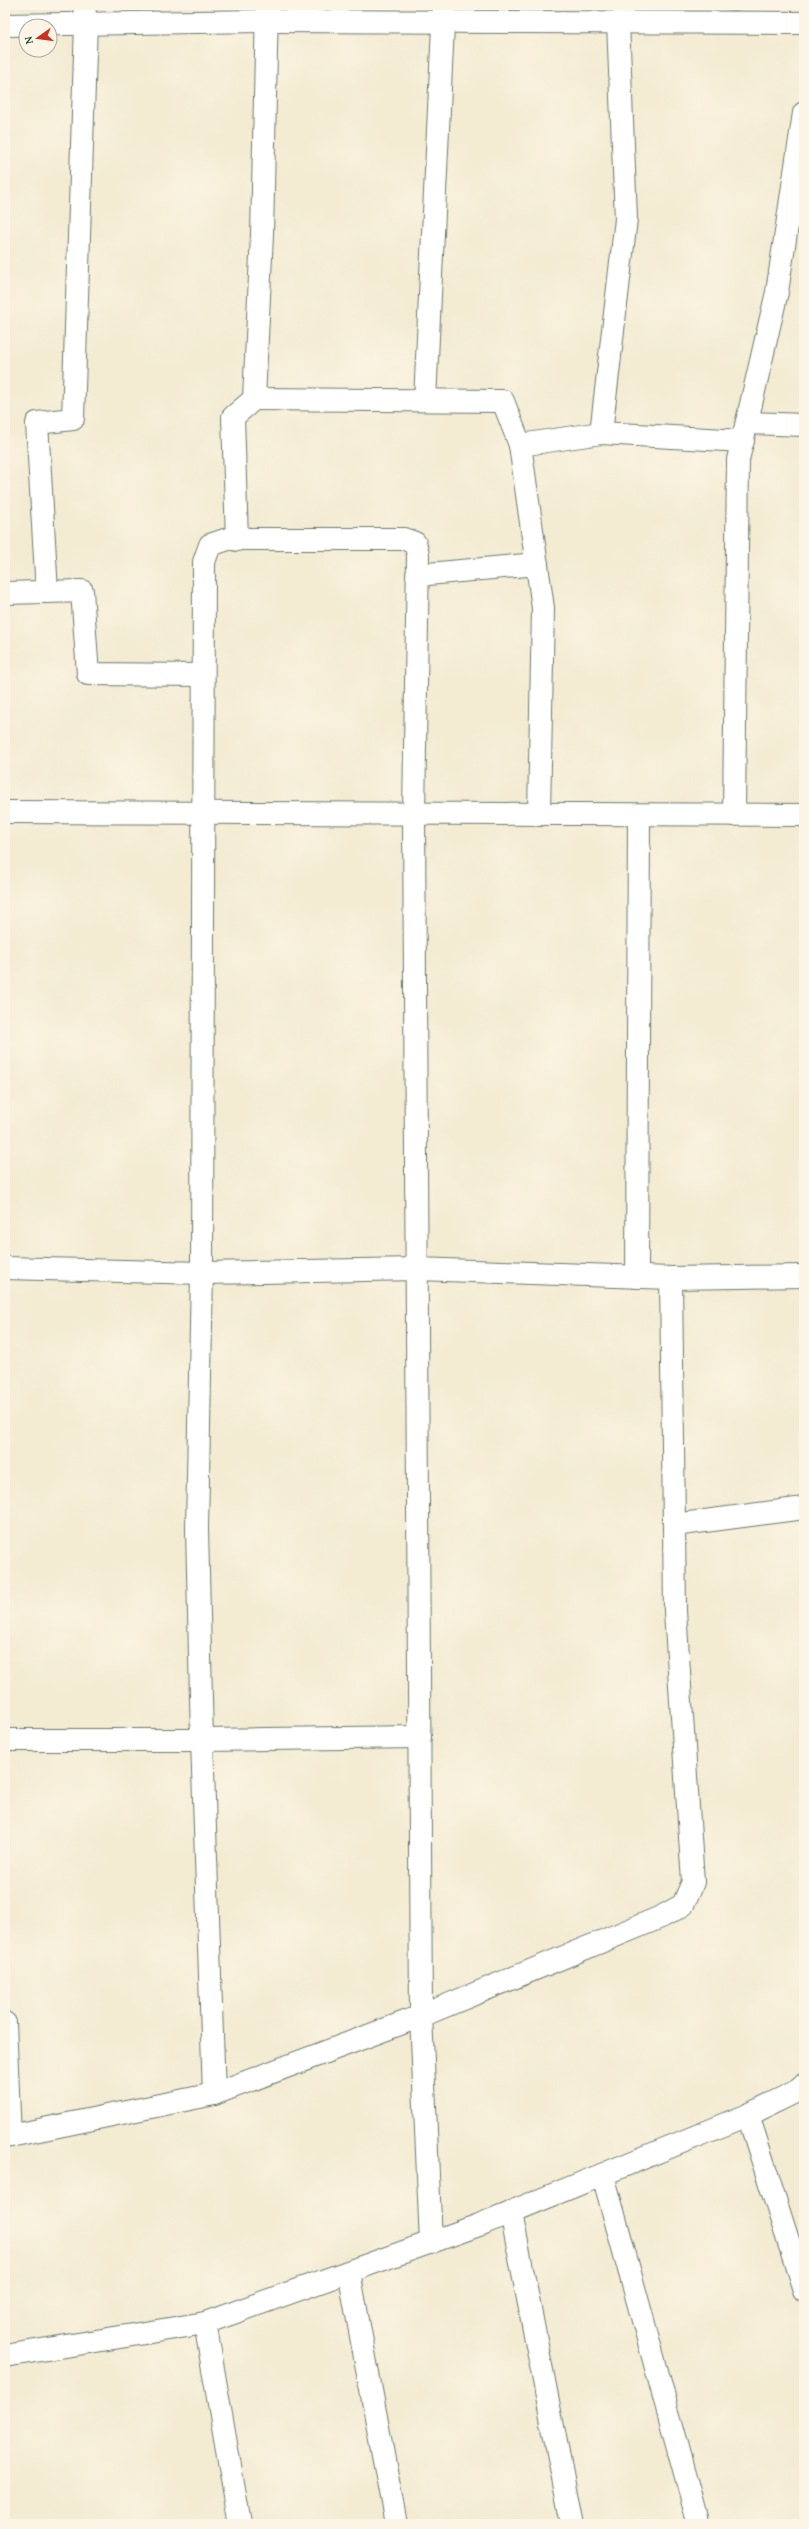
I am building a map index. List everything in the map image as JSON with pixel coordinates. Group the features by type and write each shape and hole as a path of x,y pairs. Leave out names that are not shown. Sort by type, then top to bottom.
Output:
{"street":[{"path":"254,399 262,235 267,13"},
{"path":"5,25 85,14 267,13 443,13 804,23"},
{"path":"425,400 443,13"},
{"path":"47,592 37,423 74,419 85,14"},
{"path":"601,433 626,219 630,17"},
{"path":"734,815 738,460 777,292 804,113"},
{"path":"237,540 233,417 254,399 503,401 520,445 543,608 539,815"},
{"path":"520,445 601,433 745,432 804,425"},
{"path":"214,2094 202,1740 197,1529 202,1273 202,815 204,562 210,545 228,539 404,539 414,543 418,555 414,814 421,2016 431,2243"},
{"path":"417,575 537,564"},
{"path":"5,593 82,591 88,674 203,675"},
{"path":"5,812 202,815 804,815"},
{"path":"637,1277 639,815"},
{"path":"5,1268 202,1273 417,1269 672,1278 804,1276"},
{"path":"5,2023 8,2137 214,2094 421,2016 661,1918 683,1905 693,1882 675,1611 672,1278"},
{"path":"674,1526 804,1508"},
{"path":"5,1740 202,1740 420,1737"},
{"path":"5,2356 205,2323 431,2243 604,2175 748,2116 795,2092 804,2084"},
{"path":"748,2116 804,2290"},
{"path":"604,2175 699,2524"},
{"path":"511,2212 572,2524"},
{"path":"349,2272 396,2524"},
{"path":"205,2323 240,2524"}]}
